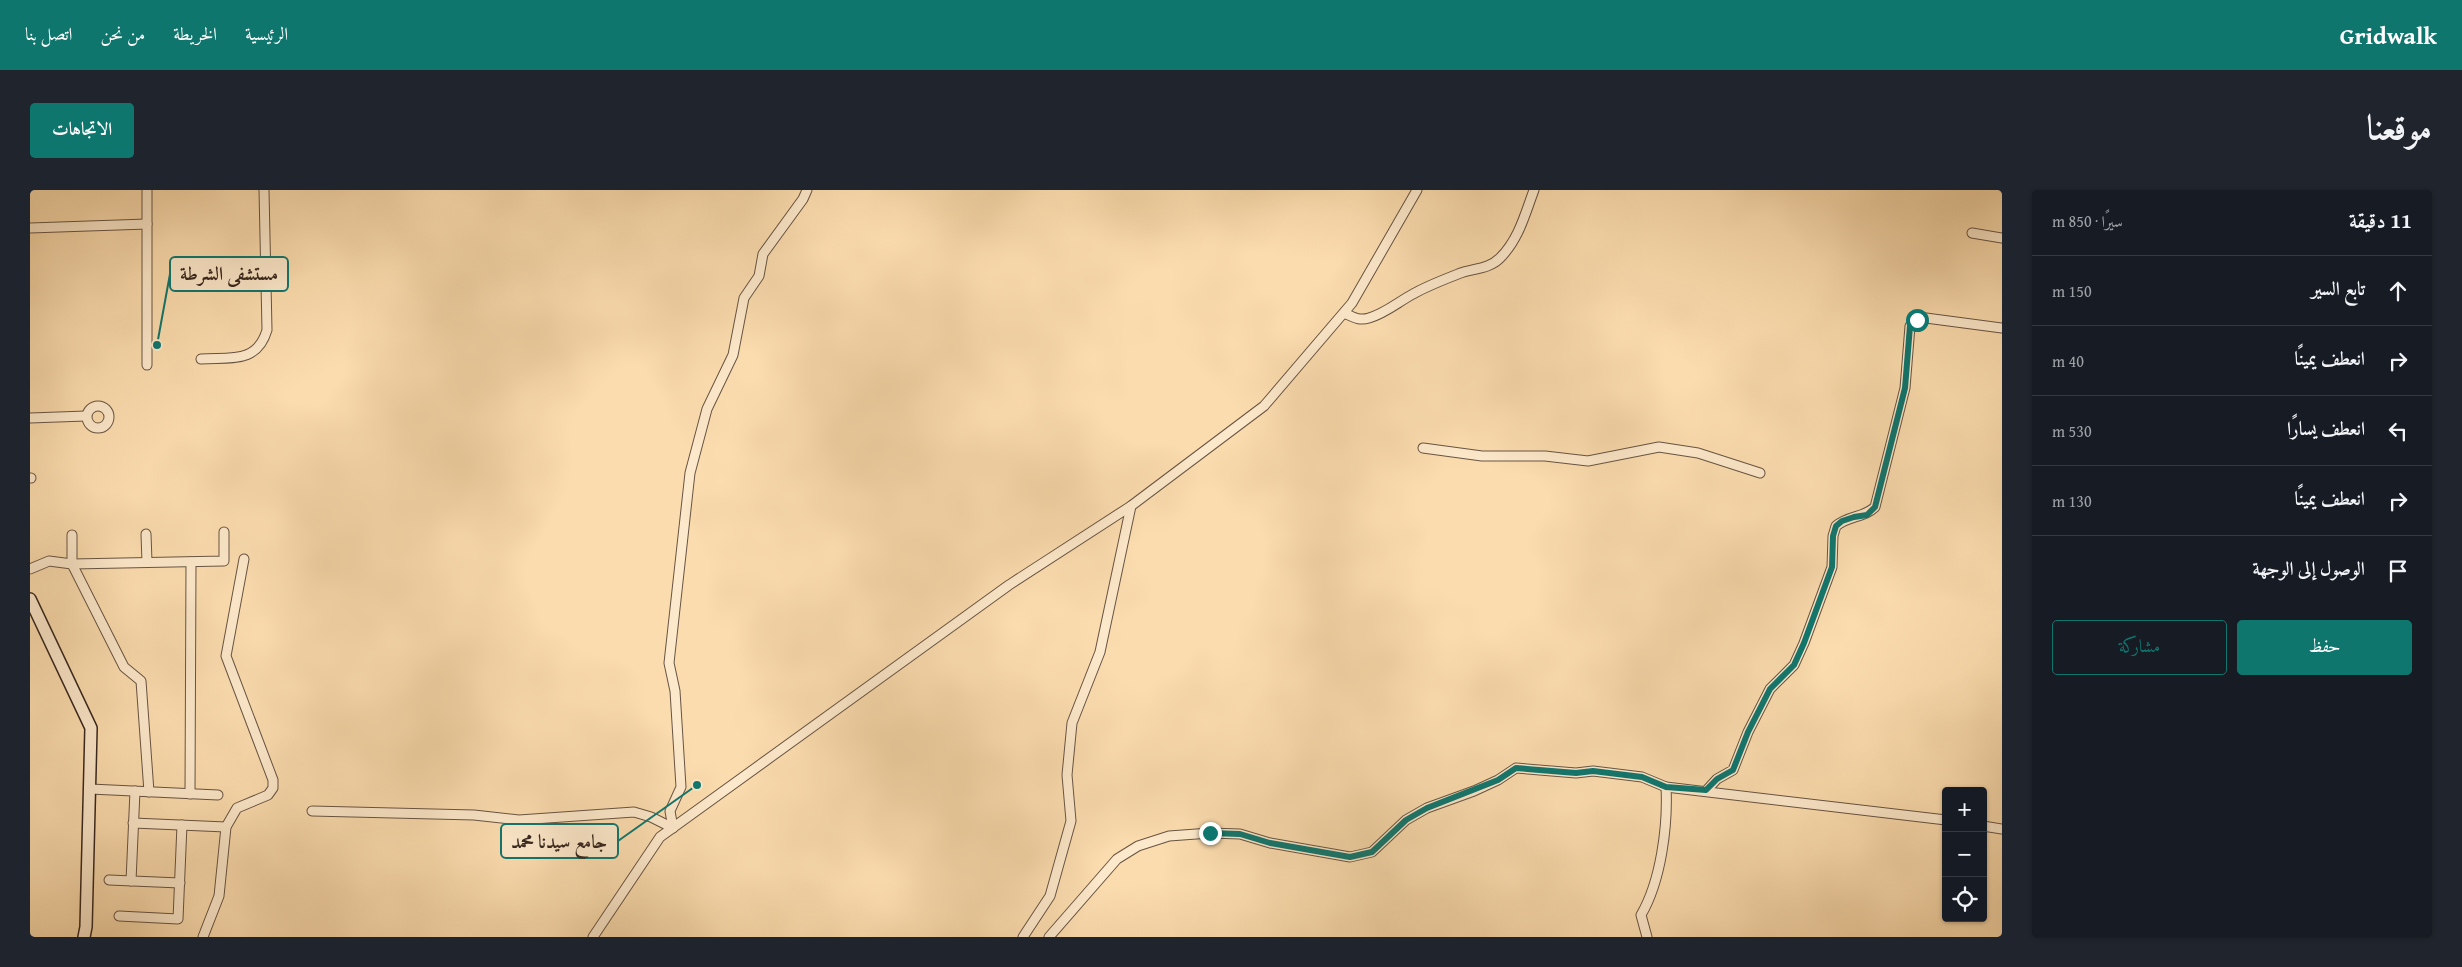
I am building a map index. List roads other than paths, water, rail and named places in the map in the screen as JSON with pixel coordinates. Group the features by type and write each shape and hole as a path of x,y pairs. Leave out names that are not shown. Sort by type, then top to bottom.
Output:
{"street":[{"path":"147,190 147,365"},
{"path":"201,359 242,356 255,352 263,343 266,330 264,190"},
{"path":"673,828 670,811 681,787 675,691 669,663 690,473 707,409 733,355 744,298 759,276 763,254 804,199 808,190"},
{"path":"593,937 660,837 1002,590 1130,506 1264,406 1352,303 1417,190"},
{"path":"1344,313 1357,319 1368,318 1386,312 1413,294 1461,272 1481,269 1499,259 1521,230 1534,190"},
{"path":"30,228 147,224"},
{"path":"1972,233 2002,238"},
{"path":"1706,790 1717,779 1733,770 1748,732 1770,689 1794,665 1821,601 1832,567 1833,536 1836,526 1842,521 1867,515 1875,507 1905,388 1910,326 1917,320 1926,318 2002,328"},
{"path":"30,418 86,416"},
{"path":"1422,448 1482,456 1545,456 1588,461 1659,447 1698,453 1760,473"},
{"path":"1024,937 1050,896 1071,821 1067,775 1072,723 1100,652 1130,506"},
{"path":"30,569 50,561 72,564 224,561 224,532"},
{"path":"146,534 147,562"},
{"path":"72,536 72,564 124,667 142,681 149,792"},
{"path":"203,937 219,896 226,827 237,808 268,795 272,788 273,780 226,656 244,559"},
{"path":"190,794 191,562"},
{"path":"30,599 91,728 86,927 84,937"},
{"path":"1049,937 1117,859 1138,846 1169,836 1210,833 1240,834 1270,843 1350,857 1372,852 1406,820 1427,808 1474,791 1516,768 1576,773 1593,771 1642,777 1666,787 1706,790 1942,820"},
{"path":"1646,937 1641,915 1650,899 1657,873 1667,808 1666,787"},
{"path":"90,789 218,795"},
{"path":"131,881 134,791"},
{"path":"312,811 474,815 519,820 634,812 651,817 673,828"},
{"path":"133,823 226,827"},
{"path":"119,916 178,918 182,825"},
{"path":"1987,827 2002,829"},
{"path":"109,880 180,883"}],"place":[{"name":"مستشفى الشرطة","path":"157,345"},
{"name":"جامع سيدنا محمد","path":"697,785"}]}
